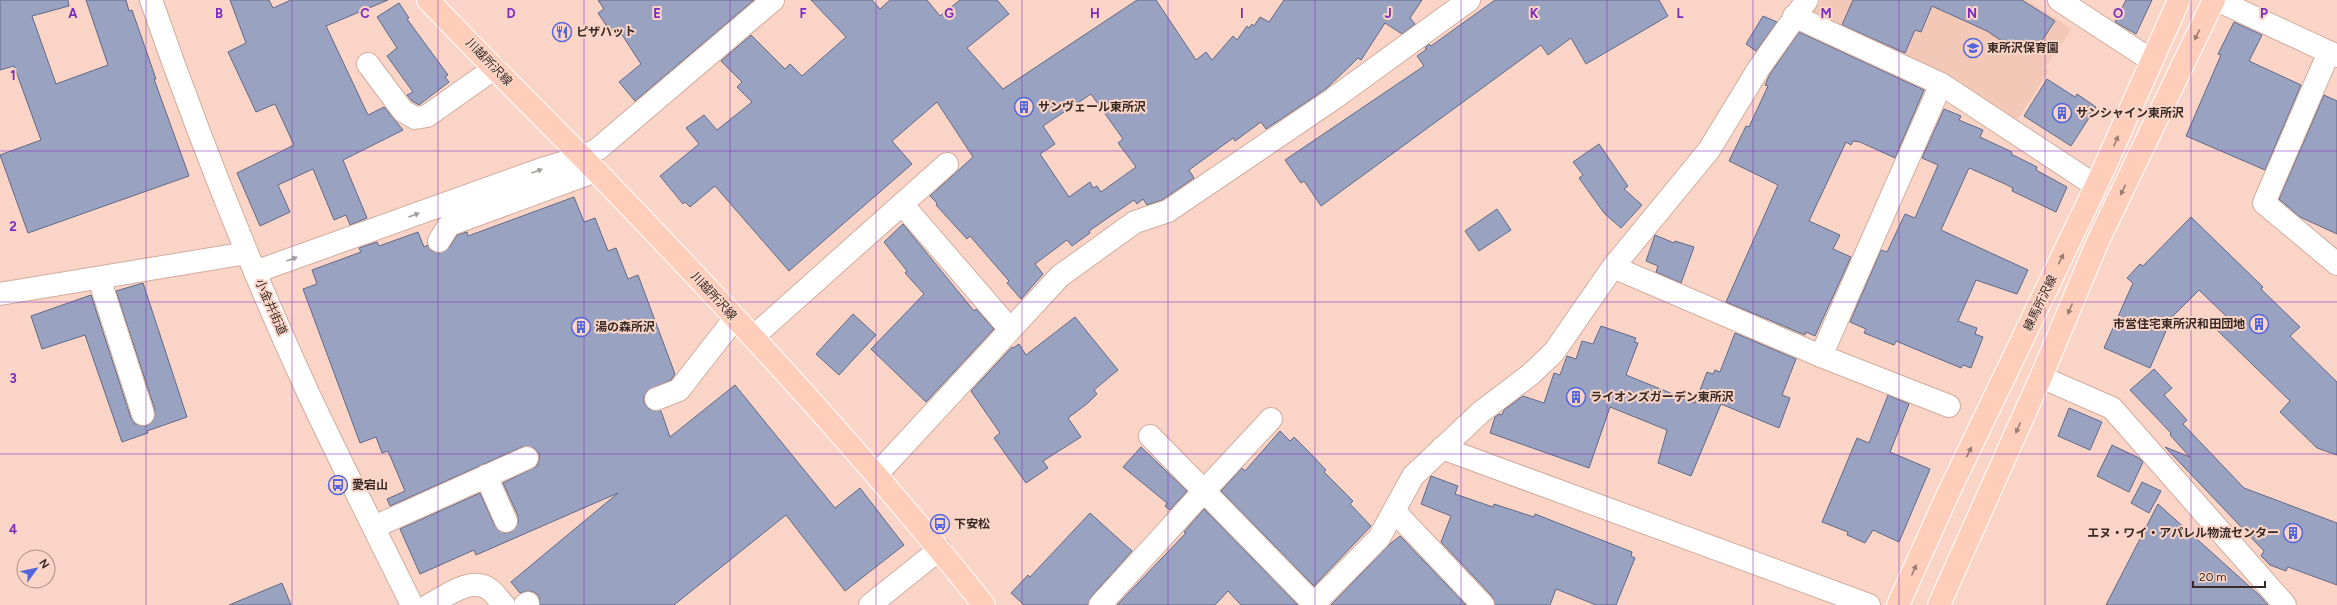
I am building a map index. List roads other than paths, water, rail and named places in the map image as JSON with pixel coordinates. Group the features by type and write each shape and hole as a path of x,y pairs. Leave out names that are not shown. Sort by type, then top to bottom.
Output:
{"main road":[{"name":"川越所沢線","path":"428,0 589,164 753,337 876,474 984,605"},
{"name":"練馬所沢線","path":"1898,605 1947,496 2096,186 2179,0"},
{"path":"1939,605 2041,377 2098,241 2216,0"}],"street":[{"name":"小金井街道","path":"152,0 195,126 251,263 310,396 412,605"},
{"path":"440,241 449,225 589,164 598,149 617,135 773,0"},
{"path":"876,474 1060,276 1135,222 1168,211 1333,99 1469,0"},
{"path":"2059,0 2151,60"},
{"path":"2216,0 2333,54 2264,203 2337,264"},
{"path":"1150,436 1314,604 1379,538 1414,476 1481,412 1531,374 1554,352 1613,267 1709,150 1759,68 1800,8 1941,84 2096,186"},
{"path":"368,64 403,111 415,118 427,116 495,68"},
{"path":"1821,356 1941,84"},
{"path":"0,294 99,278 251,263 535,172 589,164"},
{"path":"753,337 947,164"},
{"path":"902,204 1010,329"},
{"path":"1613,267 1821,356 1949,406"},
{"path":"99,278 143,414"},
{"path":"656,399 679,390 735,318"},
{"path":"2041,377 2112,408 2285,605"},
{"path":"1100,605 1271,419"},
{"path":"1442,448 1869,605"},
{"path":"374,527 527,458"},
{"path":"486,476 506,521"},
{"path":"1395,512 1483,605"},
{"path":"870,605 940,550"},
{"path":"429,605 471,585 483,585 490,590 504,605"}],"place":[{"name":"ピザハット","path":"562,32"},
{"name":"東所沢保育園","path":"1973,48"},
{"name":"サンヴェール東所沢","path":"1024,107"},
{"name":"サンシャイン東所沢","path":"2062,113"},
{"name":"市営住宅東所沢和田団地","path":"2259,324"},
{"name":"湯の森所沢","path":"581,327"},
{"name":"ライオンズガーデン東所沢","path":"1576,397"},
{"name":"愛宕山","path":"338,485"},
{"name":"下安松","path":"940,524"},
{"name":"エヌ・ワイ・アパレル物流センター","path":"2293,533"}]}
